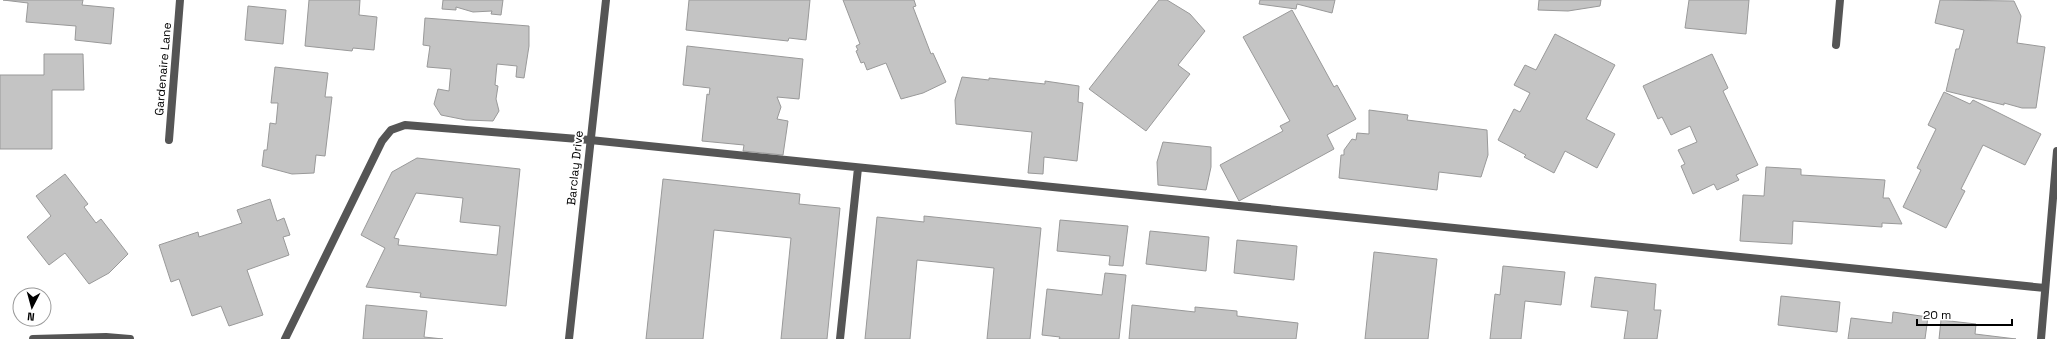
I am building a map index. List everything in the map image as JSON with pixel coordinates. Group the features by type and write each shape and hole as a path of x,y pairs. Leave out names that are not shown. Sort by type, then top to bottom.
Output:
{"street":[{"name":"Gardenaire Lane","path":"169,140 180,0"},
{"name":"Barclay Drive","path":"569,339 606,0"},
{"path":"1836,45 1840,0"},
{"path":"285,339 382,141 391,130 405,125 590,140 2045,288"},
{"path":"2041,339 2057,151"},
{"path":"840,339 858,168"},
{"path":"33,339 106,337 130,339"}],"building":[{"path":"3,0 83,0 82,5 114,8 111,44 75,40 76,26 26,22 28,3"},
{"path":"309,0 360,0 359,15 377,17 374,50 353,48 352,51 305,46"},
{"path":"443,0 503,0 501,15 491,14 492,11 473,12 456,7 456,10 442,9"},
{"path":"689,0 810,0 806,40 789,38 788,41 686,30"},
{"path":"843,0 914,0 916,6 913,7 931,54 933,53 946,82 923,93 901,99 886,63 867,70 864,62 861,63 856,51 858,50 856,46 860,44"},
{"path":"1159,0 1167,0 1190,14 1205,31 1178,65 1190,74 1146,131 1089,89"},
{"path":"1260,0 1335,0 1332,13 1297,4 1296,9 1259,4"},
{"path":"1539,0 1601,0 1600,6 1568,11 1538,10"},
{"path":"1689,0 1749,0 1746,34 1685,28"},
{"path":"1940,0 2014,1 2021,16 2017,43 2045,47 2036,108 2022,108 2004,103 2004,105 1946,91 1956,49 1959,49 1964,30 1935,23"},
{"path":"248,6 286,10 283,44 245,40"},
{"path":"1292,10 1334,87 1337,85 1356,119 1327,135 1334,149 1239,201 1220,165 1283,131 1280,126 1290,121 1243,37"},
{"path":"425,18 529,26 529,46 524,78 516,77 517,66 497,64 495,85 498,86 496,99 499,111 493,121 466,120 441,115 434,104 438,89 449,91 451,69 427,67 430,46 423,45"},
{"path":"1555,34 1615,65 1586,119 1615,134 1597,168 1565,151 1554,173 1524,157 1526,155 1498,140 1514,109 1520,112 1530,93 1514,85 1525,65 1536,70"},
{"path":"687,46 803,59 799,99 777,97 781,107 777,119 788,121 783,155 743,151 744,145 702,141 707,94 709,95 710,88 683,85"},
{"path":"44,54 83,54 84,90 52,90 52,149 0,149 0,75 44,75"},
{"path":"1712,54 1728,88 1723,91 1758,165 1736,175 1739,180 1717,190 1714,184 1693,194 1681,166 1685,164 1678,150 1697,142 1690,126 1671,135 1662,117 1658,119 1643,86"},
{"path":"275,67 328,73 325,97 332,97 325,156 316,155 314,173 292,174 262,166 264,150 267,150 270,123 276,124 278,103 271,103"},
{"path":"962,77 989,80 989,78 1045,84 1045,81 1079,86 1078,102 1083,103 1077,161 1044,157 1043,174 1028,173 1032,132 956,124 955,100"},
{"path":"1944,92 1970,104 1973,100 2041,134 2025,165 1983,145 1961,189 1965,191 1946,228 1903,207 1921,170 1917,168 1936,129 1928,125"},
{"path":"1369,110 1408,115 1407,120 1487,130 1488,155 1481,177 1439,172 1437,190 1339,178 1341,155 1344,155 1344,150 1352,139 1356,140 1357,133 1369,134"},
{"path":"1163,142 1211,147 1211,167 1206,190 1158,185 1157,162"},
{"path":"417,158 520,169 506,306 420,297 421,293 366,287 385,248 361,235 392,172","holes":["416,193 463,198 460,222 500,226 497,255 398,245 399,239 394,238"]},
{"path":"1766,167 1801,169 1801,175 1885,180 1883,198 1889,198 1902,224 1882,223 1882,227 1793,221 1792,244 1740,241 1743,195 1764,196"},
{"path":"65,174 88,204 84,207 96,223 101,219 128,254 109,273 89,284 65,253 49,265 27,237 51,216 36,196"},
{"path":"663,179 800,194 799,204 840,208 827,339 781,339 791,238 714,230 703,339 646,339"},
{"path":"270,199 277,221 284,218 290,235 283,237 289,255 247,270 263,315 229,326 221,306 192,316 179,279 171,282 159,245 198,232 199,237 242,223 237,210"},
{"path":"924,216 1041,228 1030,339 987,339 994,268 917,260 910,339 865,339 877,217 924,222"},
{"path":"1060,220 1128,226 1123,266 1109,265 1110,256 1057,251"},
{"path":"1150,231 1209,237 1206,271 1146,264"},
{"path":"1237,240 1297,246 1294,280 1234,273"},
{"path":"1374,252 1437,259 1428,339 1365,339"},
{"path":"1503,266 1565,272 1561,305 1525,301 1521,339 1490,339 1495,294 1500,295"},
{"path":"1105,273 1126,275 1119,339 1059,339 1060,337 1042,335 1047,289 1102,295"},
{"path":"1595,277 1656,284 1654,310 1661,310 1657,339 1624,339 1628,311 1591,307"},
{"path":"1781,296 1840,302 1837,332 1778,325"},
{"path":"366,305 427,311 424,337 443,339 363,339"},
{"path":"1132,305 1195,312 1195,307 1237,311 1237,316 1298,323 1296,339 1129,339"},
{"path":"1893,312 1928,317 1925,339 1848,339 1851,318 1892,323"},
{"path":"1941,320 1976,324 1975,334 2016,339 1939,339"}]}
